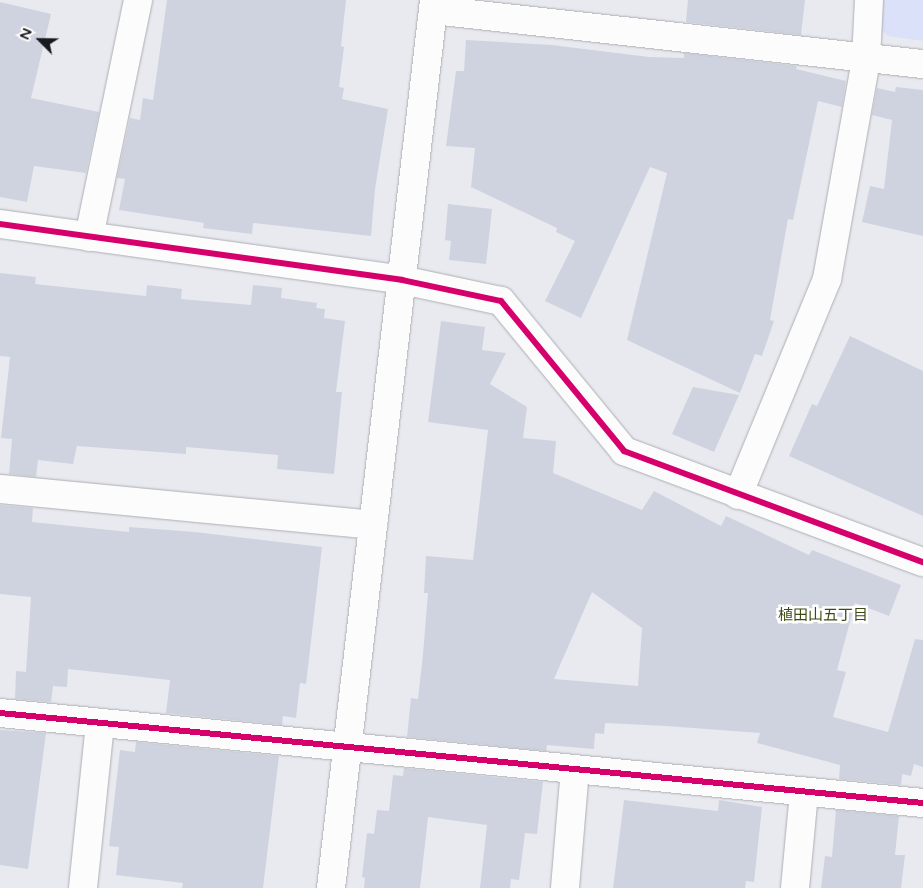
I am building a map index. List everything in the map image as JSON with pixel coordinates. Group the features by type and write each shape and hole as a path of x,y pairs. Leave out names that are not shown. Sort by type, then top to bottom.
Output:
{"street":[{"path":"89,237 138,0"},
{"path":"738,495 827,279 866,59 869,0"},
{"path":"331,888 434,5 866,59 923,64"},
{"path":"0,224 402,280 501,301 624,451 738,495 923,562"},
{"path":"0,489 373,525"},
{"path":"0,713 923,803"},
{"path":"83,888 100,723"},
{"path":"565,888 575,769"},
{"path":"795,888 804,792"}],"shaded area":[{"path":"877,0 923,0 923,41 888,36 874,24"}],"building":[{"path":"167,0 346,0 341,46 344,47 339,87 344,88 342,99 388,109 375,189 371,236 253,223 252,234 203,228 204,223 119,210 125,179 117,178 130,118 140,120 143,98 153,100"},
{"path":"688,0 805,0 801,35 686,22"},
{"path":"0,2 51,14 31,98 99,112 86,173 34,166 27,202 0,197"},
{"path":"466,40 552,45 649,57 684,58 684,53 797,66 796,69 846,81 842,107 818,101 793,220 788,219 770,320 774,321 762,356 755,354 740,393 627,340 667,173 650,167 581,318 545,301 575,241 556,232 557,228 471,187 475,148 446,146 456,71 464,71"},
{"path":"896,87 923,90 923,236 862,222 870,186 884,189 892,120 872,115 877,88 895,92"},
{"path":"448,204 492,209 486,264 449,260 451,241 445,240"},
{"path":"0,273 36,277 35,284 146,296 147,285 182,289 181,299 251,305 253,285 282,288 281,298 317,303 316,308 325,309 324,318 345,321 336,392 342,392 334,474 277,469 278,455 186,447 186,454 77,446 73,464 38,460 36,477 9,474 12,439 1,438 10,357 0,356"},
{"path":"441,321 485,327 482,350 506,353 490,384 527,407 523,438 556,441 553,473 642,510 654,491 721,526 726,516 809,555 812,550 901,585 889,616 855,603 837,670 846,672 833,717 888,732 915,639 923,640 923,767 914,764 911,776 902,774 901,785 839,779 840,765 757,743 760,733 666,726 605,723 604,734 595,733 594,749 547,745 546,751 407,737 411,698 418,699 423,654 428,593 424,593 426,556 473,560 488,430 428,422","holes":["592,592 642,628 638,686 554,679"]},
{"path":"850,336 923,371 923,516 789,456 812,404 817,406"},
{"path":"693,387 739,395 714,452 672,434"},
{"path":"0,505 33,508 32,522 129,532 129,527 195,532 322,547 306,684 300,683 296,718 283,716 282,725 166,713 170,680 68,669 67,687 53,686 51,702 15,699 16,671 26,672 31,597 0,594"},
{"path":"0,730 46,733 28,869 0,865"},
{"path":"136,742 279,756 263,888 182,888 183,883 116,875 119,847 109,846 120,750 135,752"},
{"path":"404,768 543,782 537,834 525,833 519,880 511,879 510,888 480,888 487,825 428,817 420,888 364,888 365,878 362,877 367,833 374,834 377,810 389,811 393,775 403,776"},
{"path":"624,800 718,811 719,800 762,807 754,882 746,881 745,888 613,888"},
{"path":"836,810 899,816 895,855 905,855 901,888 821,888 825,856 832,857"}],"cycle path":[{"path":"0,224 402,280 501,301 624,451 923,562"},
{"path":"0,713 923,803"}],"district":[{"name":"植田山五丁目","path":"823,616"}]}
